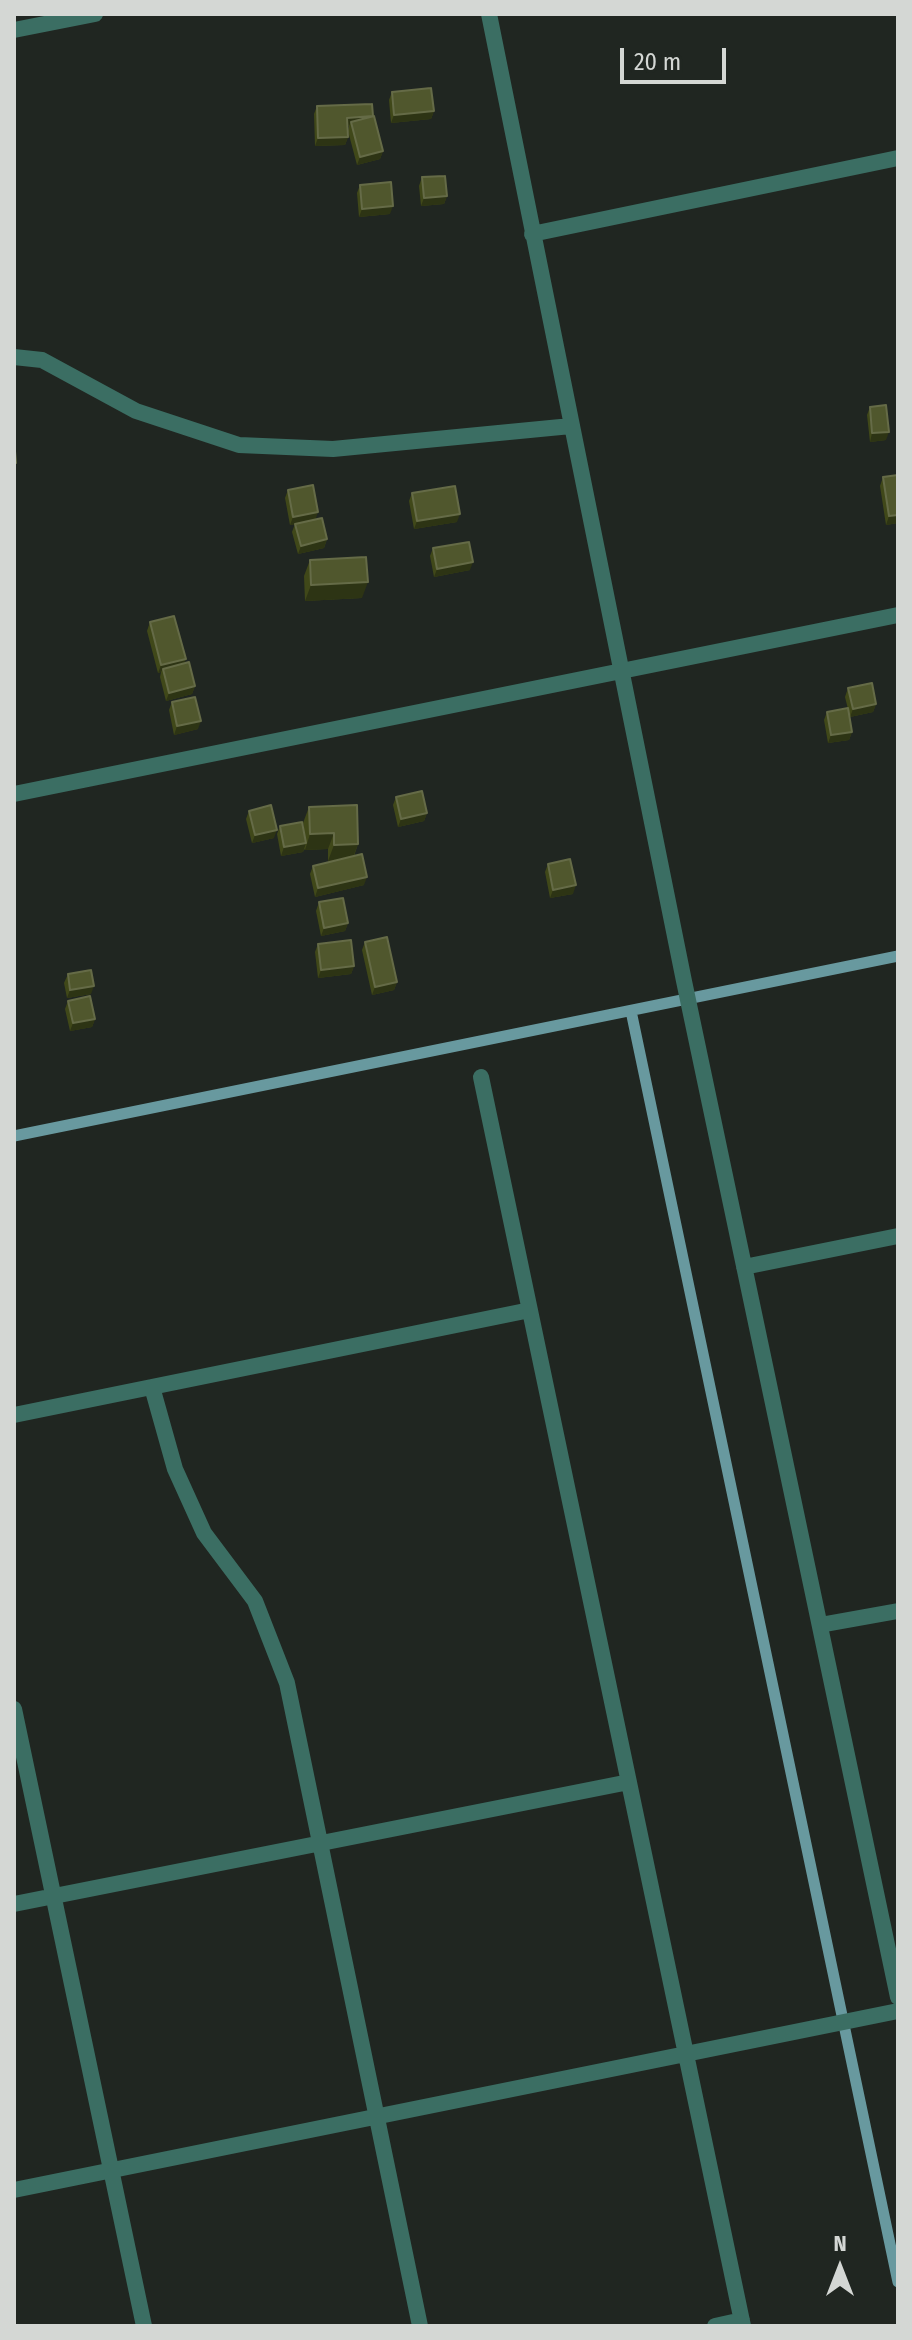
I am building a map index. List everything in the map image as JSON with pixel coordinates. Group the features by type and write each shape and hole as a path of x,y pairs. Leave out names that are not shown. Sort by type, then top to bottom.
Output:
{"street":[{"path":"14,30 95,14"},
{"path":"489,14 684,981 898,1997"},
{"path":"532,234 898,158"},
{"path":"14,357 42,360 136,411 239,445 333,449 571,426"},
{"path":"14,794 898,615"},
{"path":"481,1077 742,2323 715,2326"},
{"path":"744,1267 898,1236"},
{"path":"14,1415 530,1310"},
{"path":"152,1387 175,1469 204,1533 255,1601 287,1683 420,2326"},
{"path":"820,1625 898,1611"},
{"path":"14,1709 144,2326"},
{"path":"14,1904 629,1782"},
{"path":"14,2190 898,2011"}],"building":[{"path":"431,88 434,111 394,115 392,92"},
{"path":"372,104 373,116 347,118 348,137 318,138 317,106"},
{"path":"374,116 383,151 360,157 351,122"},
{"path":"445,176 447,196 424,198 422,177"},
{"path":"391,182 393,206 362,209 360,185"},
{"path":"886,405 889,432 872,433 870,407"},
{"path":"898,475 898,515 889,516 883,477"},
{"path":"313,485 318,512 293,517 288,490"},
{"path":"455,486 460,514 417,521 412,493"},
{"path":"322,518 327,539 301,546 295,524"},
{"path":"469,542 473,562 437,569 433,548"},
{"path":"366,557 368,582 311,585 310,560"},
{"path":"174,616 186,659 161,665 150,622"},
{"path":"189,662 195,686 169,693 163,669"},
{"path":"872,683 876,704 853,709 848,688"},
{"path":"195,697 201,721 177,726 172,702"},
{"path":"848,708 852,732 831,735 827,712"},
{"path":"422,791 427,813 401,819 396,797"},
{"path":"271,805 277,830 255,835 249,811"},
{"path":"357,805 358,844 334,845 334,833 310,834 309,807"},
{"path":"302,822 306,843 284,847 280,826"},
{"path":"362,854 367,877 318,888 313,866"},
{"path":"570,859 576,885 553,890 548,864"},
{"path":"343,898 348,923 324,928 319,902"},
{"path":"387,937 397,982 375,987 365,942"},
{"path":"351,940 354,966 321,970 318,944"},
{"path":"91,970 94,986 70,990 68,974"},
{"path":"90,996 95,1019 73,1023 68,1001"}],"waterway":[{"path":"14,1136 898,956"},
{"path":"631,1011 898,2282"}]}
